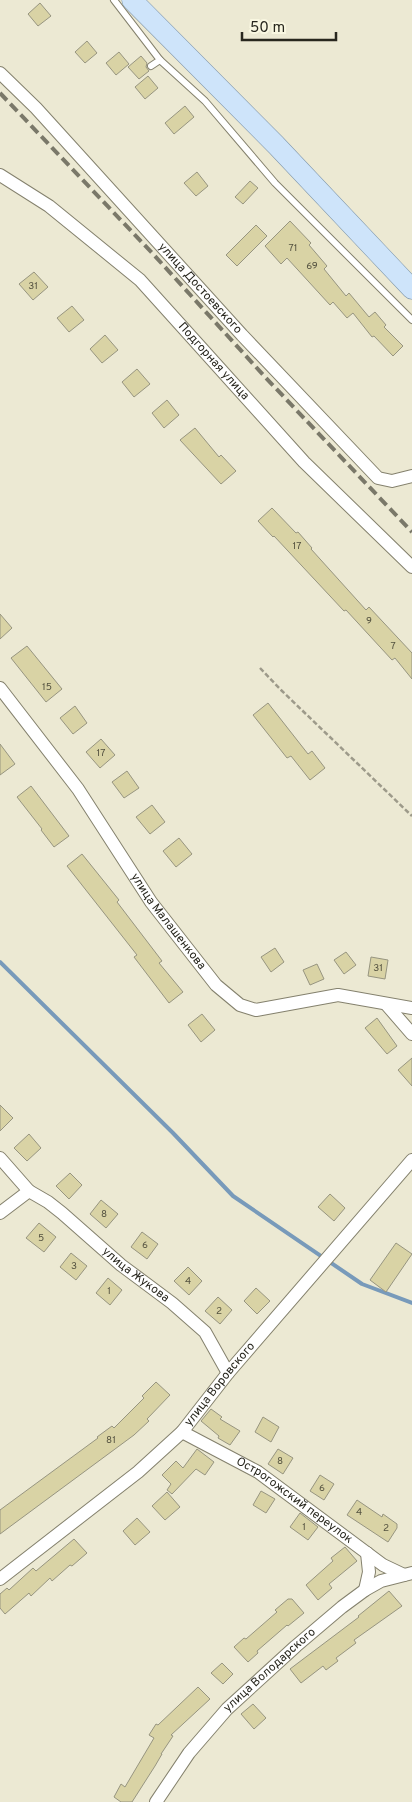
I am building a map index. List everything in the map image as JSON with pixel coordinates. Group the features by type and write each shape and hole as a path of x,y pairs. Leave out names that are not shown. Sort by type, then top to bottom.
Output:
{"main road":[{"path":"132,0 276,145 412,289"}],"street":[{"name":"улица Достоевского","path":"0,73 36,108 242,335 378,478 392,481 412,476"},
{"name":"Подгорная улица","path":"0,175 48,206 140,280 304,462 412,567"},
{"name":"улица Малашенкова","path":"0,688 78,789 151,902 216,985 240,1005 256,1010 338,995 412,1008"},
{"path":"386,1004 412,1034"},
{"name":"улица Жукова","path":"0,1158 29,1191 62,1213 122,1265 172,1303 205,1332 228,1373"},
{"name":"улица Воровского","path":"0,1579 138,1472 182,1432 228,1373 412,1160"},
{"path":"0,1213 29,1191"},
{"name":"Острогожский переулок","path":"182,1432 258,1472 383,1565 408,1574"},
{"path":"365,1590 369,1572 366,1553"},
{"name":"улица Володарского","path":"156,1802 189,1753 226,1709 342,1607 381,1581 408,1574"}],"lane":[{"path":"114,0 160,60 205,102 275,183 412,320"},
{"path":"151,66 160,60"}],"path":[{"path":"260,668 280,690 412,816"}],"building":[{"path":"40,3 51,16 38,26 28,14"},
{"path":"87,41 97,53 85,63 75,52"},
{"path":"119,52 129,64 116,75 106,63"},
{"path":"141,56 147,63 146,67 149,71 139,79 128,67"},
{"path":"148,76 158,88 145,99 135,87"},
{"path":"185,106 194,117 174,134 165,123"},
{"path":"197,172 208,186 196,196 184,183"},
{"path":"250,181 258,188 243,204 235,197"},
{"path":"290,221 311,243 309,245 327,266 324,269 346,296 349,293 369,317 375,312 386,325 384,327 403,346 393,356 374,336 372,337 353,313 347,318 333,302 330,305 287,258 281,264 265,246"},
{"path":"256,225 267,236 237,266 226,255"},
{"path":"34,272 48,287 33,300 19,284"},
{"path":"72,306 84,320 69,332 57,318"},
{"path":"105,335 118,350 102,363 90,349"},
{"path":"137,369 150,384 134,397 122,382"},
{"path":"167,400 179,415 164,428 152,413"},
{"path":"195,428 219,457 221,455 236,471 221,484 180,440"},
{"path":"272,508 296,533 298,532 366,610 369,607 412,653 412,679 395,658 392,660 346,610 344,611 258,521"},
{"path":"0,614 12,628 0,639"},
{"path":"27,646 62,689 46,702 11,658"},
{"path":"268,703 308,754 312,751 325,768 310,780 291,756 287,758 253,715"},
{"path":"75,706 87,723 73,734 60,718"},
{"path":"101,739 115,755 100,768 86,752"},
{"path":"0,744 15,764 0,775"},
{"path":"127,771 139,788 124,798 112,782"},
{"path":"31,786 69,836 54,847 17,797"},
{"path":"152,805 165,822 150,834 136,817"},
{"path":"179,838 192,854 176,867 163,851"},
{"path":"82,854 119,900 117,902 162,961 159,963 183,992 169,1003 134,957 137,955 67,866"},
{"path":"275,948 284,962 271,972 261,957"},
{"path":"346,952 356,965 344,974 334,960"},
{"path":"371,957 388,960 385,979 368,976"},
{"path":"317,964 324,979 310,985 303,970"},
{"path":"202,1014 215,1030 201,1042 188,1025"},
{"path":"377,1018 397,1046 387,1054 365,1028"},
{"path":"412,1058 412,1086 398,1070"},
{"path":"0,1105 13,1118 0,1131"},
{"path":"29,1134 41,1148 27,1161 14,1148"},
{"path":"70,1173 82,1185 69,1199 56,1186"},
{"path":"330,1194 345,1208 334,1221 318,1207"},
{"path":"101,1200 118,1214 106,1228 90,1214"},
{"path":"39,1223 56,1237 44,1252 26,1238"},
{"path":"142,1232 158,1244 147,1259 131,1247"},
{"path":"396,1243 412,1254 386,1292 370,1280"},
{"path":"71,1253 87,1266 76,1280 60,1267"},
{"path":"188,1267 202,1281 189,1295 174,1281"},
{"path":"108,1278 122,1290 110,1305 96,1293"},
{"path":"256,1288 270,1301 257,1314 244,1301"},
{"path":"218,1297 232,1310 220,1324 205,1311"},
{"path":"156,1382 170,1395 147,1419 149,1421 134,1435 0,1534 0,1510 112,1426 114,1428 144,1398 142,1396"},
{"path":"211,1409 222,1417 220,1419 240,1431 230,1445 218,1438 219,1436 201,1421"},
{"path":"263,1417 279,1427 271,1442 255,1432"},
{"path":"197,1449 214,1462 205,1475 196,1469 172,1494 167,1490 171,1484 162,1475 176,1461 183,1468"},
{"path":"278,1449 293,1458 283,1474 268,1464"},
{"path":"320,1475 334,1484 324,1500 310,1491"},
{"path":"261,1491 275,1499 266,1513 253,1505"},
{"path":"167,1492 180,1507 165,1520 152,1506"},
{"path":"357,1500 382,1517 383,1514 397,1524 397,1528 388,1542 347,1515"},
{"path":"300,1513 318,1527 308,1540 290,1527"},
{"path":"137,1518 150,1532 135,1545 123,1531"},
{"path":"74,1539 87,1553 52,1581 50,1578 31,1596 29,1593 5,1614 0,1608 0,1594 7,1588 9,1590 33,1568 36,1571"},
{"path":"345,1547 357,1561 329,1584 332,1588 318,1600 306,1585 333,1561 331,1558"},
{"path":"389,1591 402,1606 354,1640 356,1643 336,1658 338,1661 326,1670 323,1666 301,1683 290,1669 359,1617"},
{"path":"288,1599 292,1599 304,1613 257,1651 258,1653 248,1662 234,1647 277,1612 275,1610"},
{"path":"222,1663 233,1674 223,1684 211,1673"},
{"path":"198,1687 210,1699 171,1735 173,1736 132,1802 121,1802 114,1797 121,1784 125,1787 154,1738 149,1735 156,1724 158,1725"},
{"path":"253,1704 266,1718 254,1729 241,1714"}],"waterway":[{"path":"0,962 173,1133 233,1196 362,1284 412,1303"}],"railway":[{"path":"0,93 412,532"}]}
